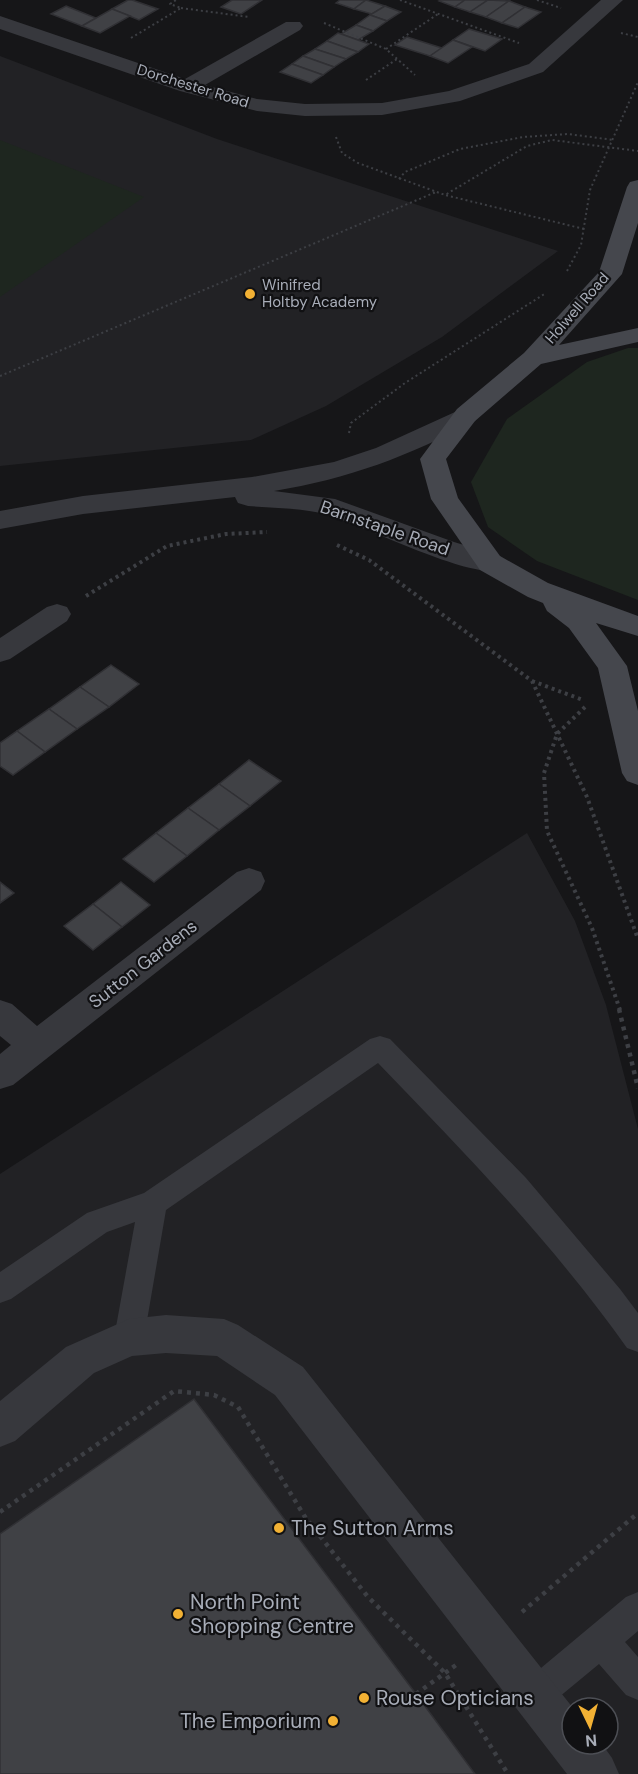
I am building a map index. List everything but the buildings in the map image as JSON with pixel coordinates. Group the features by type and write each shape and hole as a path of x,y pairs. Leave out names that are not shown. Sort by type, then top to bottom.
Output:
{"street":[{"path":"575,5 609,4"},
{"name":"Dorchester Road","path":"0,22 187,87 256,105 305,110 382,109 453,97 536,68 609,4"},
{"path":"187,87 292,26"},
{"name":"Holwell Road","path":"490,563 445,499 433,459 466,415 533,358 610,274 638,187"},
{"path":"533,358 638,335"},
{"name":"Barnstaple Road","path":"0,520 136,497 208,492 336,470 405,447 466,415"},
{"name":"Barnstaple Road","path":"208,492 325,505 444,549 490,563"},
{"path":"490,563 538,590 579,621 612,666 638,772"},
{"path":"538,590 626,624 638,626"},
{"path":"0,651 57,614"},
{"name":"Sutton Gardens","path":"0,1074 249,881"},
{"path":"0,1014 35,1046"},
{"path":"0,1427 80,1360 129,1338 166,1334 224,1338 288,1381 560,1727"},
{"path":"582,1756 596,1774"}],"lane":[{"path":"0,1289 97,1222 153,1203 380,1047 531,1203 624,1317 638,1338"},
{"path":"129,1338 153,1203"},
{"path":"535,1695 600,1641 635,1616"},
{"path":"600,1641 638,1683"}],"path":[{"path":"166,0 181,8 258,18"},
{"path":"172,2 176,0"},
{"path":"400,0 522,44"},
{"path":"537,0 575,5"},
{"path":"130,38 181,8"},
{"path":"386,49 438,13"},
{"path":"346,31 386,49 418,78"},
{"path":"566,273 581,245 590,190 638,82"},
{"path":"338,109 336,140 342,153 358,163 445,195 584,229"},
{"path":"399,179 405,172 460,149 523,137 568,134 614,140"},
{"path":"445,195 527,146 552,140 638,151"},
{"path":"0,376 436,192"},
{"path":"336,470 351,423 405,383 552,289"},
{"path":"325,505 308,530 369,560 532,681 589,703 557,734 544,773 547,831 592,928 622,1017 638,1088"},
{"path":"57,614 166,546 226,534 273,532"},
{"path":"532,681 588,797 638,939"},
{"path":"0,1512 174,1391 214,1395 238,1407 305,1516 368,1597 445,1673 508,1774"},
{"path":"416,1694 492,1638 638,1513"}],"shaded area":[{"name":"Winifred Holtby Academy","path":"0,56 217,139 558,251 442,337 326,406 251,440 0,466"},
{"path":"0,140 144,197 0,297"},
{"path":"628,348 638,348 638,600 537,561 488,527 471,482 507,419 587,362"},
{"name":"North Point Shopping Centre","path":"527,833 575,921 606,1005 638,1129 638,1774 0,1774 0,1174"}],"place":[{"name":"Winifred Holtby Academy","path":"250,294"},
{"name":"The Sutton Arms","path":"279,1528"},
{"name":"North Point Shopping Centre","path":"178,1614"},
{"name":"Rouse Opticians","path":"364,1698"},
{"name":"The Emporium","path":"333,1721"}]}
